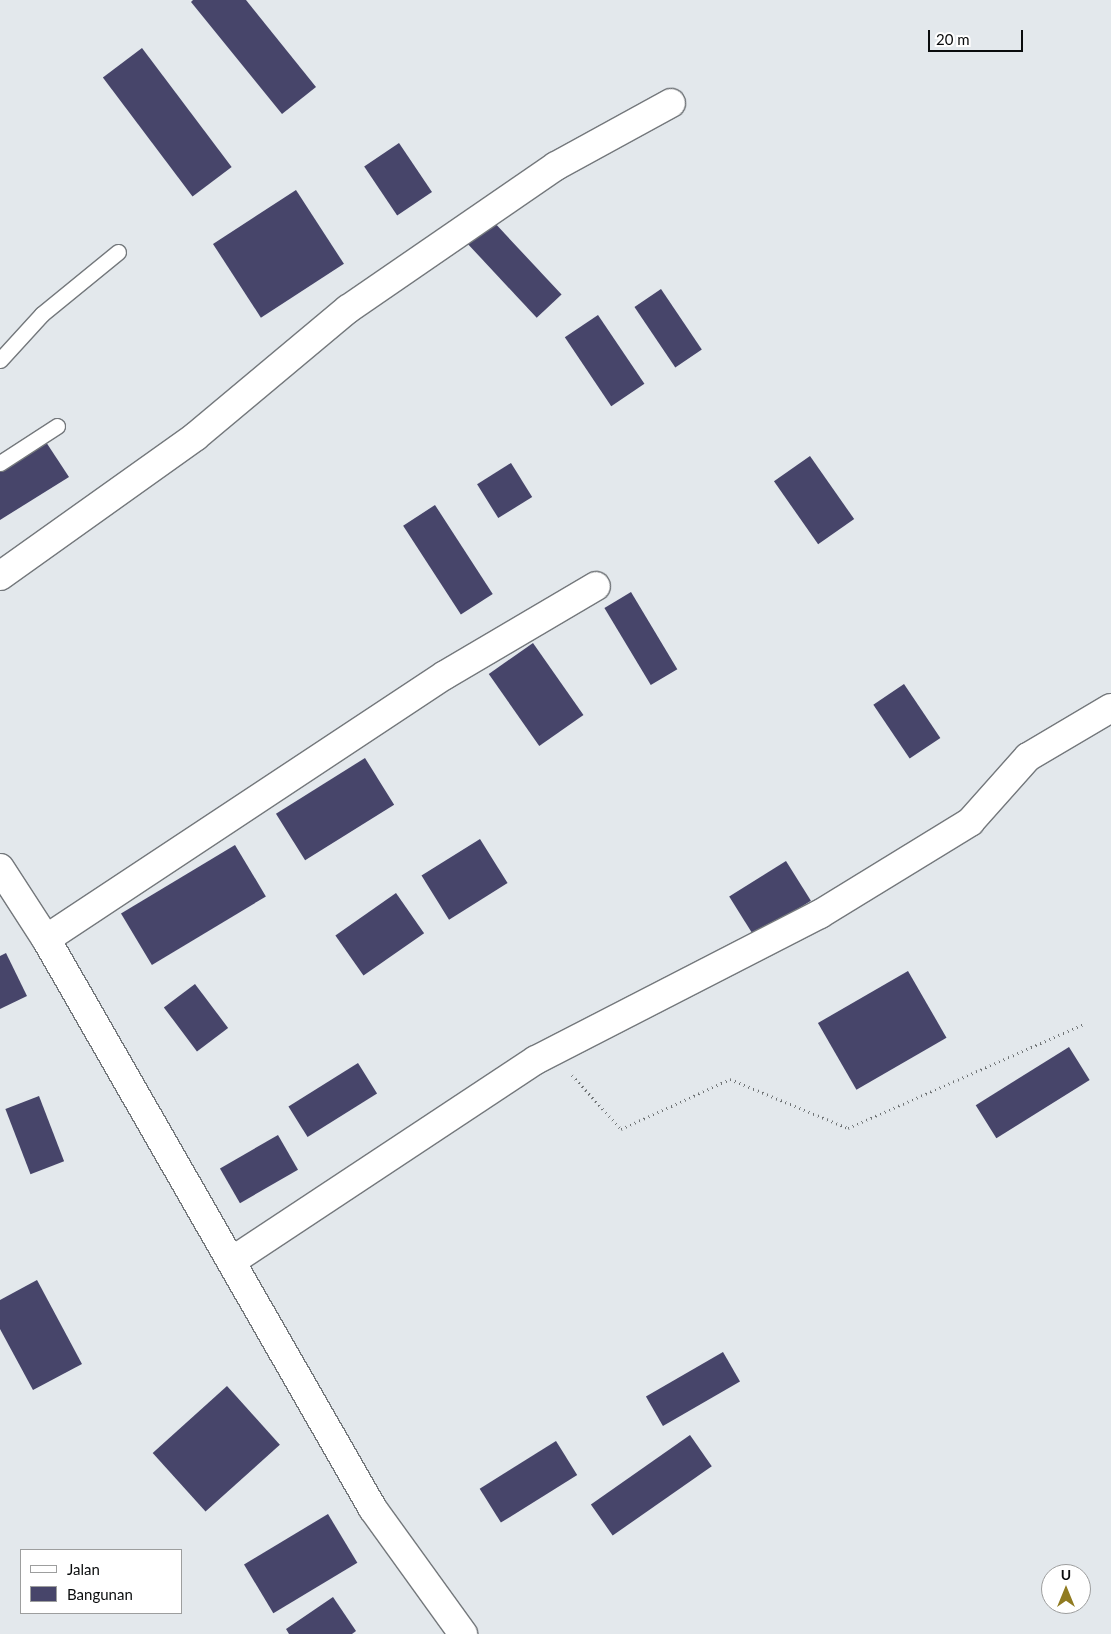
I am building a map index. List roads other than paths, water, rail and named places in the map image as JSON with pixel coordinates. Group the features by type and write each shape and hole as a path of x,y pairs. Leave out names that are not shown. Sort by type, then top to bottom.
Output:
{"street":[{"path":"0,576 196,436 348,309 556,166 671,103"},
{"path":"46,939 445,675 596,586"},
{"path":"232,1261 536,1060 820,914 970,822 1028,758 1111,708"},
{"path":"0,868 46,939 374,1509 463,1634"}],"lane":[{"path":"0,360 42,314 118,252"},
{"path":"0,463 57,426"}]}
